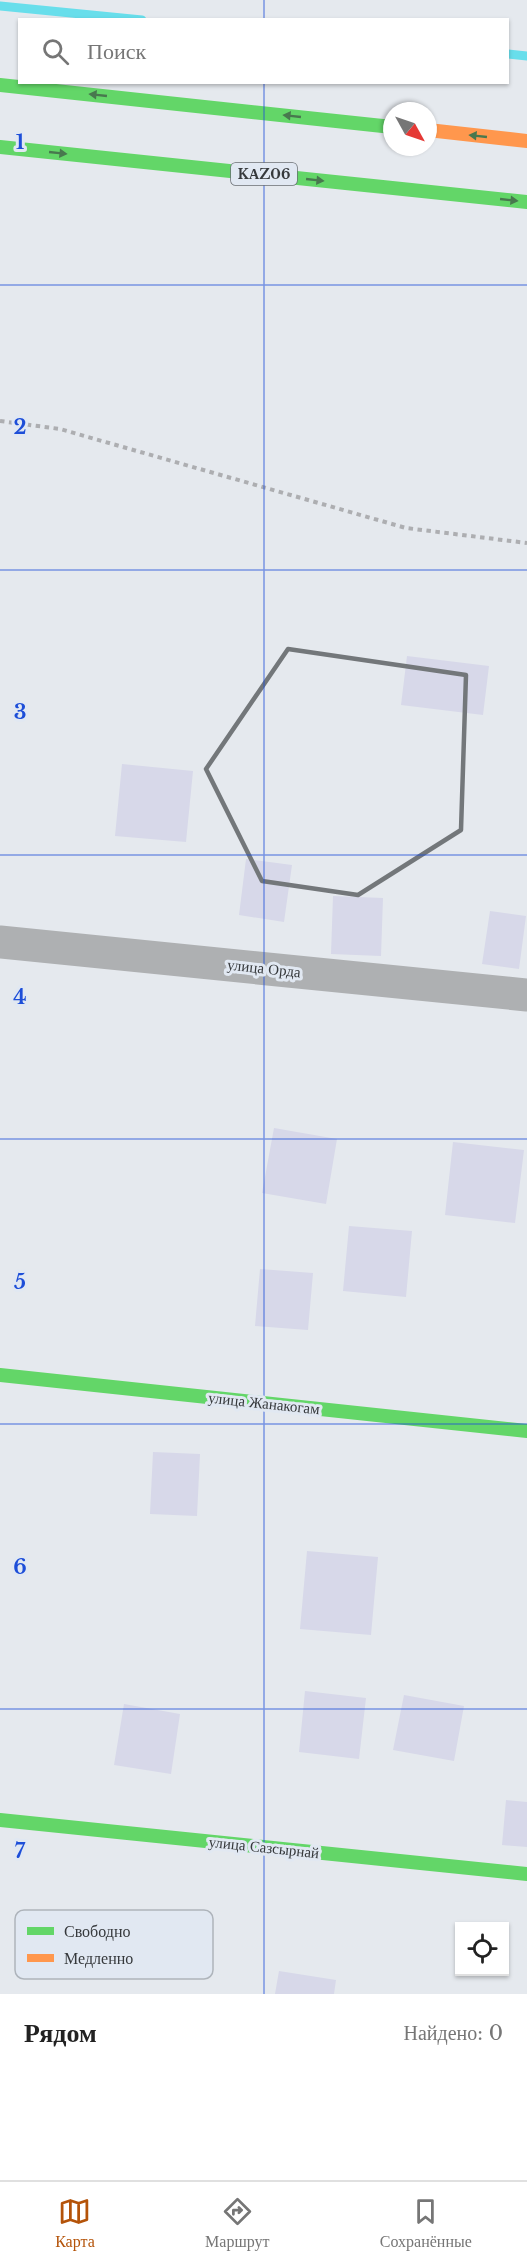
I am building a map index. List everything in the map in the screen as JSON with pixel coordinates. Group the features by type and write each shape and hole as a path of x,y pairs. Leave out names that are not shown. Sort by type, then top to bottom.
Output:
{"main road":[{"path":"0,85 383,126"},
{"path":"437,131 527,141"},
{"name":"KАZ06","path":"0,147 527,202"},
{"name":"улица Жанакогам","path":"0,1375 527,1431"},
{"name":"улица Сазсырнай","path":"0,1820 527,1874"}],"street":[{"name":"улица Орда","path":"0,942 527,995"}],"path":[{"path":"0,421 60,429 406,528 527,543"}],"highlighted area":[{"path":"288,649 466,675 461,830 358,895 262,881 206,769"}],"building":[{"path":"407,656 489,666 483,715 401,705"},
{"path":"122,764 193,771 186,842 115,836"},
{"path":"246,859 292,865 284,922 239,915"},
{"path":"333,896 383,898 381,956 331,954"},
{"path":"490,911 526,916 519,969 482,964"},
{"path":"274,1128 337,1139 326,1204 262,1193"},
{"path":"453,1142 524,1150 515,1223 445,1215"},
{"path":"349,1226 412,1231 406,1297 343,1291"},
{"path":"260,1269 313,1273 308,1330 255,1326"},
{"path":"153,1452 200,1454 197,1516 150,1514"},
{"path":"307,1551 378,1557 371,1635 300,1629"},
{"path":"305,1691 366,1698 359,1759 299,1752"},
{"path":"404,1695 464,1706 454,1761 393,1750"},
{"path":"124,1704 180,1714 171,1774 114,1765"},
{"path":"506,1800 527,1802 527,1847 502,1845"},
{"path":"279,1971 336,1980 334,1994 275,1994"}],"waterway":[{"path":"0,6 122,18"},
{"path":"509,54 527,56"}],"traffic: fast":[{"path":"0,85 383,126"},
{"path":"0,147 527,202"},
{"path":"0,1375 527,1431"},
{"path":"0,1820 527,1874"}],"traffic: slow":[{"path":"437,131 527,141"}]}
